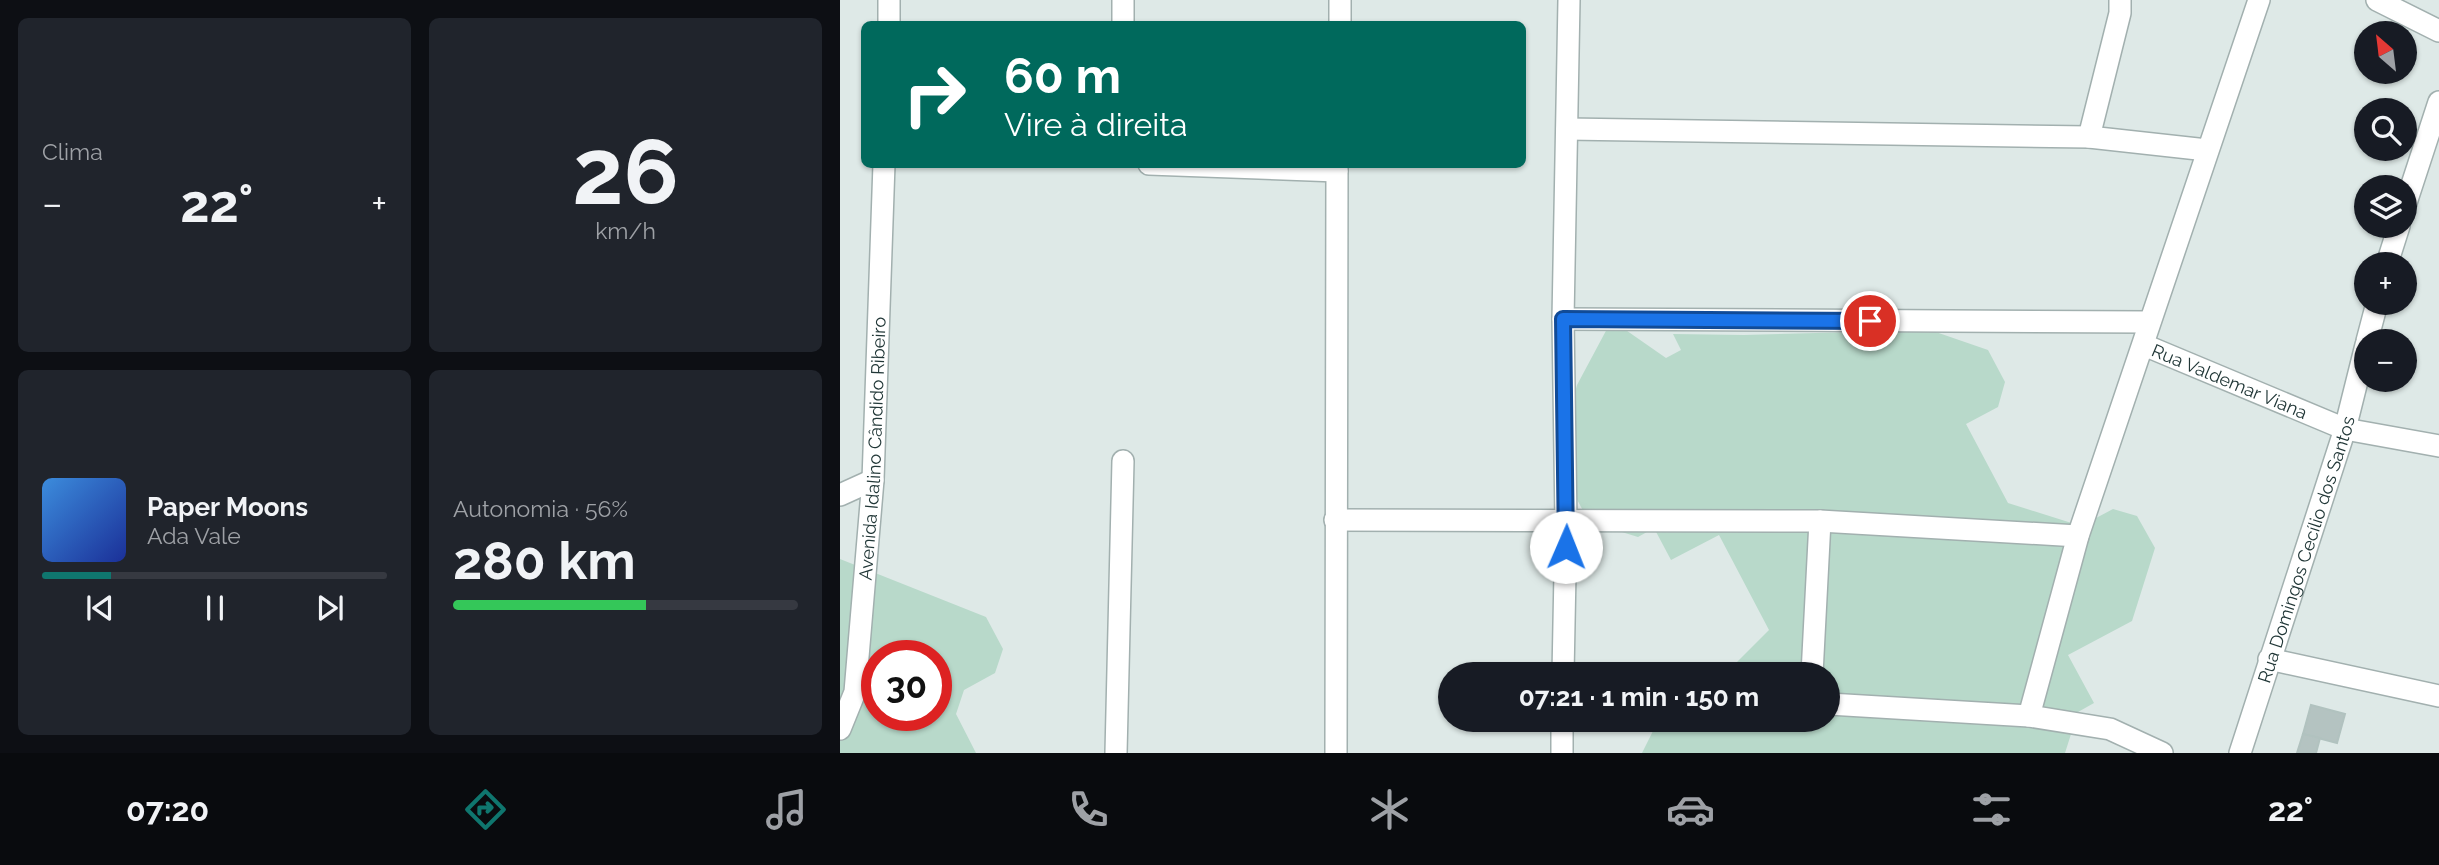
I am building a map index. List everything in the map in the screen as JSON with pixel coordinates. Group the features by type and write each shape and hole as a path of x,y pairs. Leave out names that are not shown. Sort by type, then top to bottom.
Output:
{"street":[{"path":"888,21 889,0"},
{"path":"1123,0 1123,21"},
{"path":"1340,0 1340,21"},
{"path":"1563,662 1566,522 1563,319 1569,0"},
{"path":"2089,137 2120,13 2120,0"},
{"path":"2029,716 2078,536 2259,0"},
{"path":"2377,0 2439,31"},
{"path":"2415,175 2439,102"},
{"path":"1567,129 2089,137 2207,150"},
{"name":"Avenida Idalino Cândido Ribeiro","path":"840,729 855,692 873,480 884,168"},
{"path":"1336,753 1337,168"},
{"path":"1563,319 2149,322"},
{"name":"Rua Valdemar Viana","path":"2144,345 2345,429 2439,446"},
{"name":"Rua Domingos Cecílio dos Santos","path":"2240,753 2345,429 2354,392"},
{"path":"1116,753 1123,461"},
{"path":"840,495 873,480"},
{"path":"1335,520 1820,521 2078,536"},
{"path":"1813,662 1820,521"},
{"path":"2269,659 2439,696"},
{"path":"1840,705 2029,716 2110,729 2162,753"},
{"path":"1562,732 1562,753"}],"green space":[{"path":"1620,326 1666,358 1681,350 1673,334 1744,335 1930,330 1988,350 2005,382 1998,407 1966,424 2008,503 2081,526 2113,509 2137,516 2155,548 2132,621 2068,655 2094,703 2078,712 2065,753 1642,753 1652,732 1840,732 1840,662 1737,662 1769,630 1719,535 1671,560 1654,528 1638,537 1589,522 1572,490 1570,409 1577,385 1608,327"},
{"path":"840,559 986,617 1003,649 995,673 964,690 956,714 976,753 840,753"}],"building":[{"path":"2311,705 2345,714 2337,743 2303,734"},
{"path":"2303,734 2320,738 2316,753 2297,753"}],"route":[{"path":"1566,547 1563,319 1870,321"}]}
